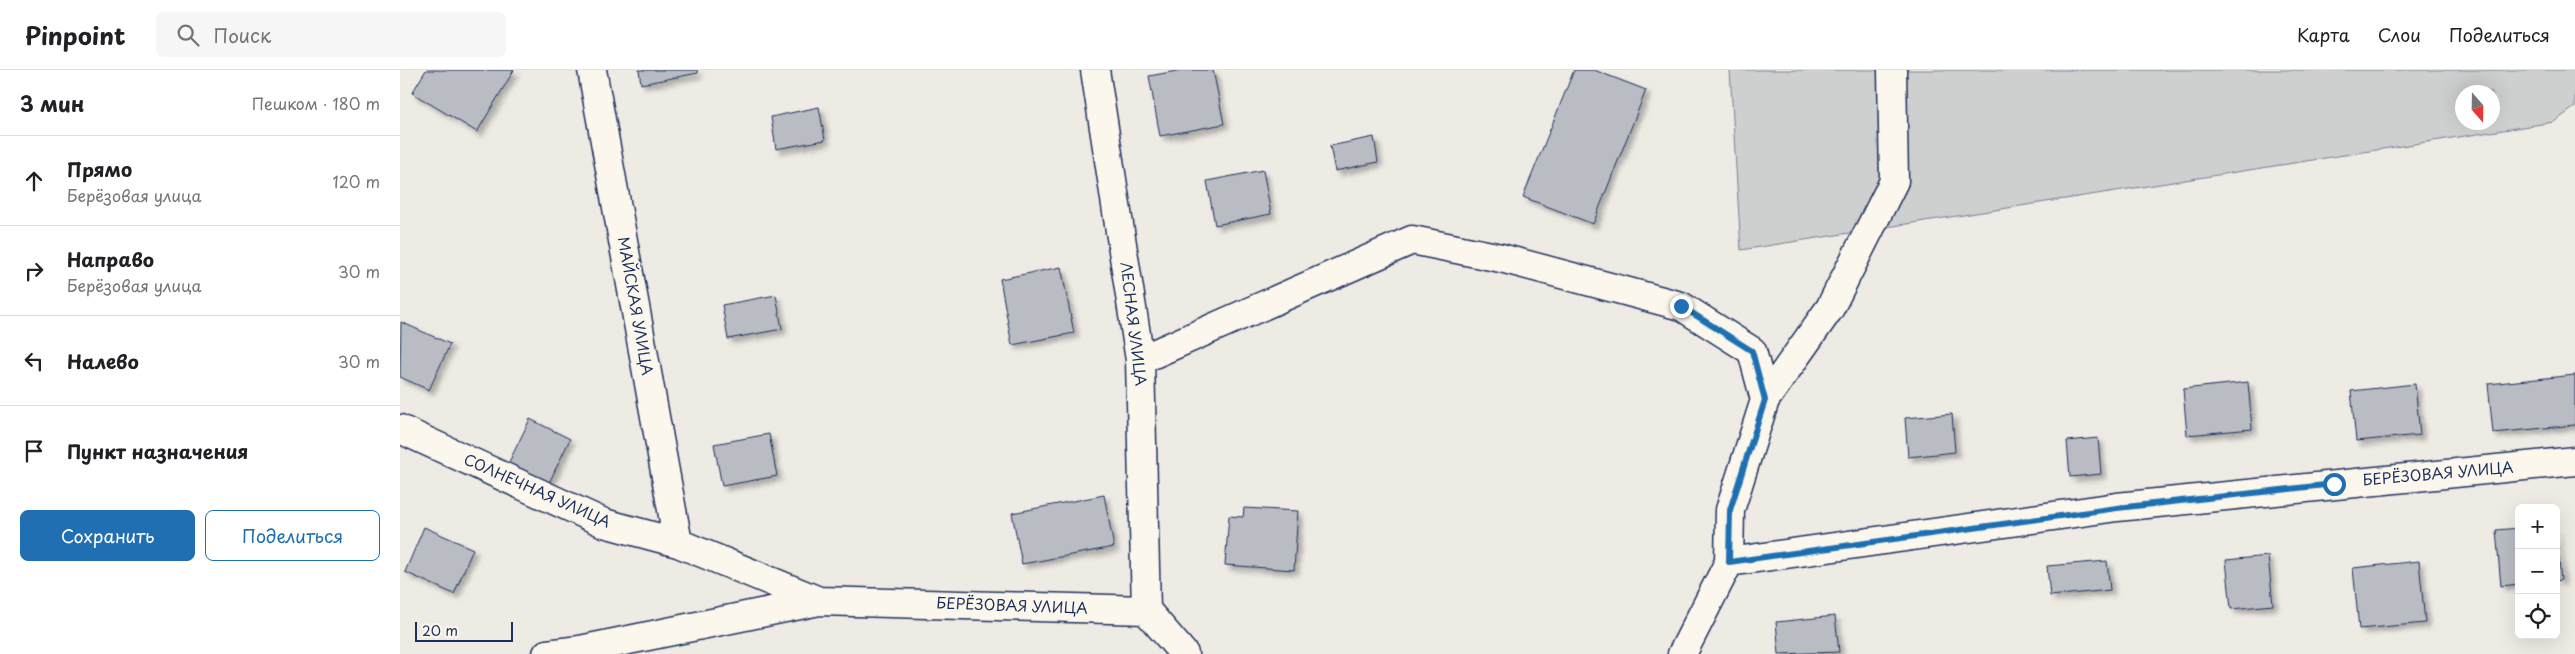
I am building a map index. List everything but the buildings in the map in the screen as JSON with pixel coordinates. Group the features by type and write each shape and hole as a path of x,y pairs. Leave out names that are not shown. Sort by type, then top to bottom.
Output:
{"street":[{"name":"МАЙСКАЯ УЛИЦА","path":"592,70 678,543"},
{"name":"ЛЕСНАЯ УЛИЦА","path":"1095,70 1140,360 1146,610"},
{"path":"1682,654 1729,562 1730,510 1765,400 1830,308 1894,181 1892,70"},
{"path":"1140,360 1412,240 1501,258 1681,306 1752,351 1765,400"},
{"name":"СОЛНЕЧНАЯ УЛИЦА","path":"400,429 604,523 678,543"},
{"name":"БЕРЁЗОВАЯ УЛИЦА","path":"1729,562 2117,508 2575,461"},
{"name":"БЕРЁЗОВАЯ УЛИЦА","path":"678,543 819,601"},
{"name":"БЕРЁЗОВАЯ УЛИЦА","path":"547,654 580,650 819,601 1146,610"},
{"path":"1146,610 1184,654"}],"shaded area":[{"path":"1730,70 2575,70 2575,107 2554,122 1741,250"}],"route":[{"path":"1681,306 1752,351 1765,400 1730,510 1729,562 2117,508 2334,484"}]}
